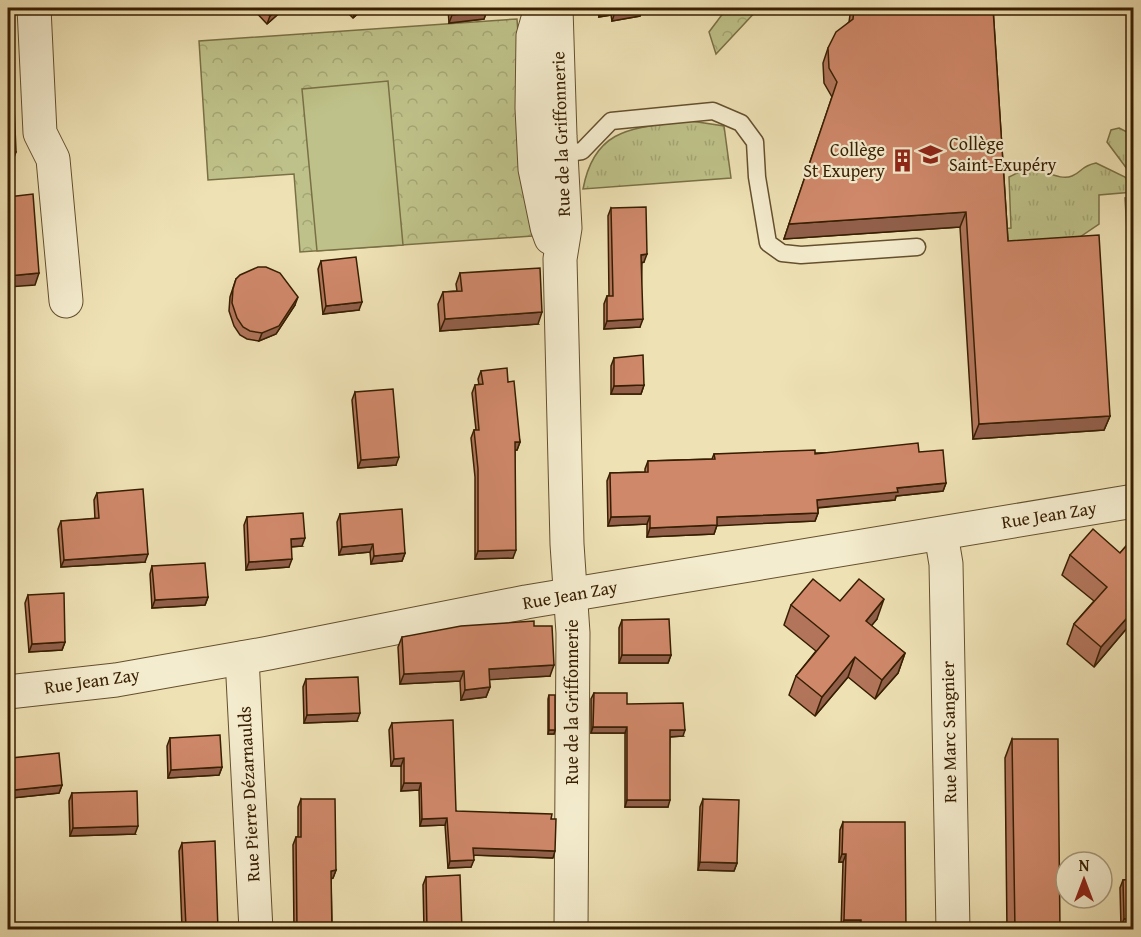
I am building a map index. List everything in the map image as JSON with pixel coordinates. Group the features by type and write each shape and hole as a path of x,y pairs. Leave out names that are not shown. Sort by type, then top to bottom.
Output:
{"street":[{"path":"33,8 40,133 53,159 66,301"},
{"name":"Rue de la Griffonnerie","path":"541,8 532,48 535,169 547,227 560,260"},
{"name":"Rue de la Griffonnerie","path":"556,8 565,228 560,260 569,595 573,633 571,930"},
{"name":"Rue Jean Zay","path":"8,692 116,680 569,595 1134,501"},
{"name":"Rue Marc Sangnier","path":"941,534 946,564 952,930"},
{"name":"Rue Pierre Dézarnaulds","path":"242,658 256,930"}],"lane":[{"path":"562,154 582,151 611,122 713,111 741,123 755,142 757,177 768,243 782,253 801,255 917,247"}],"green space":[{"path":"727,8 759,8 716,54 709,32"},
{"path":"517,19 532,236 300,252 294,174 208,180 199,41"},
{"path":"388,81 403,245 317,251 302,89"},
{"path":"691,121 724,126 731,178 583,189 589,168 597,152 608,141 636,129"},
{"path":"1119,128 1133,135 1133,177 1107,142 1111,130"},
{"path":"1096,163 1125,177 1133,192 1099,195 1099,224 1068,245 965,252 964,233 1011,228 1009,177 1026,169 1032,169 1067,177"},
{"path":"1134,197 1133,329 1125,198"}],"building":[{"path":"8,8 10,8 16,152 8,152"},
{"path":"262,8 279,8 270,16"},
{"path":"451,8 487,8 487,11 452,15"},
{"path":"854,8 993,8 1008,241 1099,235 1110,416 979,424 966,212 789,224 837,82 829,68 828,48 836,32 853,19"},
{"path":"33,194 39,273 8,276 8,197"},
{"path":"646,207 647,254 641,255 643,319 607,321 607,296 613,296 611,208"},
{"path":"356,257 362,302 326,306 321,261"},
{"path":"258,267 266,267 280,273 298,297 279,326 262,333 243,327 232,303 236,279"},
{"path":"540,268 542,312 445,319 443,292 462,291 460,273"},
{"path":"643,355 644,385 614,386 614,358"},
{"path":"507,368 508,382 514,381 520,442 515,442 516,550 478,551 478,469 474,430 479,430 475,385 483,384 481,371"},
{"path":"393,389 399,457 361,460 355,392"},
{"path":"918,443 919,452 943,450 946,483 897,488 898,492 817,500 818,513 717,517 717,525 650,528 650,516 611,517 610,473 648,472 648,461 715,459 714,454 815,450 815,454"},
{"path":"143,489 148,554 64,560 61,521 99,518 97,493"},
{"path":"402,509 405,553 374,556 373,544 342,547 340,514"},
{"path":"303,513 305,538 291,539 292,559 249,562 247,517"},
{"path":"1093,529 1120,553 1134,537 1134,610 1101,647 1074,624 1107,587 1070,555"},
{"path":"8,558 14,609 8,610"},
{"path":"205,563 208,597 155,600 152,566"},
{"path":"813,579 840,601 859,579 884,599 866,621 905,653 882,680 855,657 822,697 796,676 829,636 791,605"},
{"path":"64,593 65,642 32,644 28,595"},
{"path":"669,619 671,655 622,655 622,620"},
{"path":"534,621 534,626 552,626 554,665 489,669 490,687 465,690 464,671 404,674 402,637 461,626"},
{"path":"358,677 360,713 307,715 306,679"},
{"path":"594,693 627,693 627,704 683,703 685,730 670,730 670,800 627,800 627,727 593,727"},
{"path":"549,695 555,695 555,730 549,730"},
{"path":"453,720 456,811 552,814 551,819 556,819 555,851 473,848 474,860 450,861 447,818 422,819 421,783 404,783 404,758 394,759 392,723"},
{"path":"220,735 222,767 171,770 170,738"},
{"path":"1012,739 1058,739 1059,850 1054,850 1054,910 1060,910 1060,930 1015,930"},
{"path":"59,753 62,785 14,790 11,758"},
{"path":"137,791 138,826 73,828 72,793"},
{"path":"301,799 335,799 336,870 331,871 332,930 297,930 296,837 301,837"},
{"path":"703,799 739,800 737,863 700,862"},
{"path":"843,822 905,822 906,930 861,930 861,920 844,920 846,854 842,854"},
{"path":"215,841 218,930 181,930 186,927 182,843"},
{"path":"460,875 462,930 427,930 426,877"},
{"path":"1134,879 1134,918 1124,919 1123,880"}],"place":[{"name":"Collège Saint-Exupéry","path":"931,154"},
{"name":"Collège St Exupery","path":"903,160"}]}
